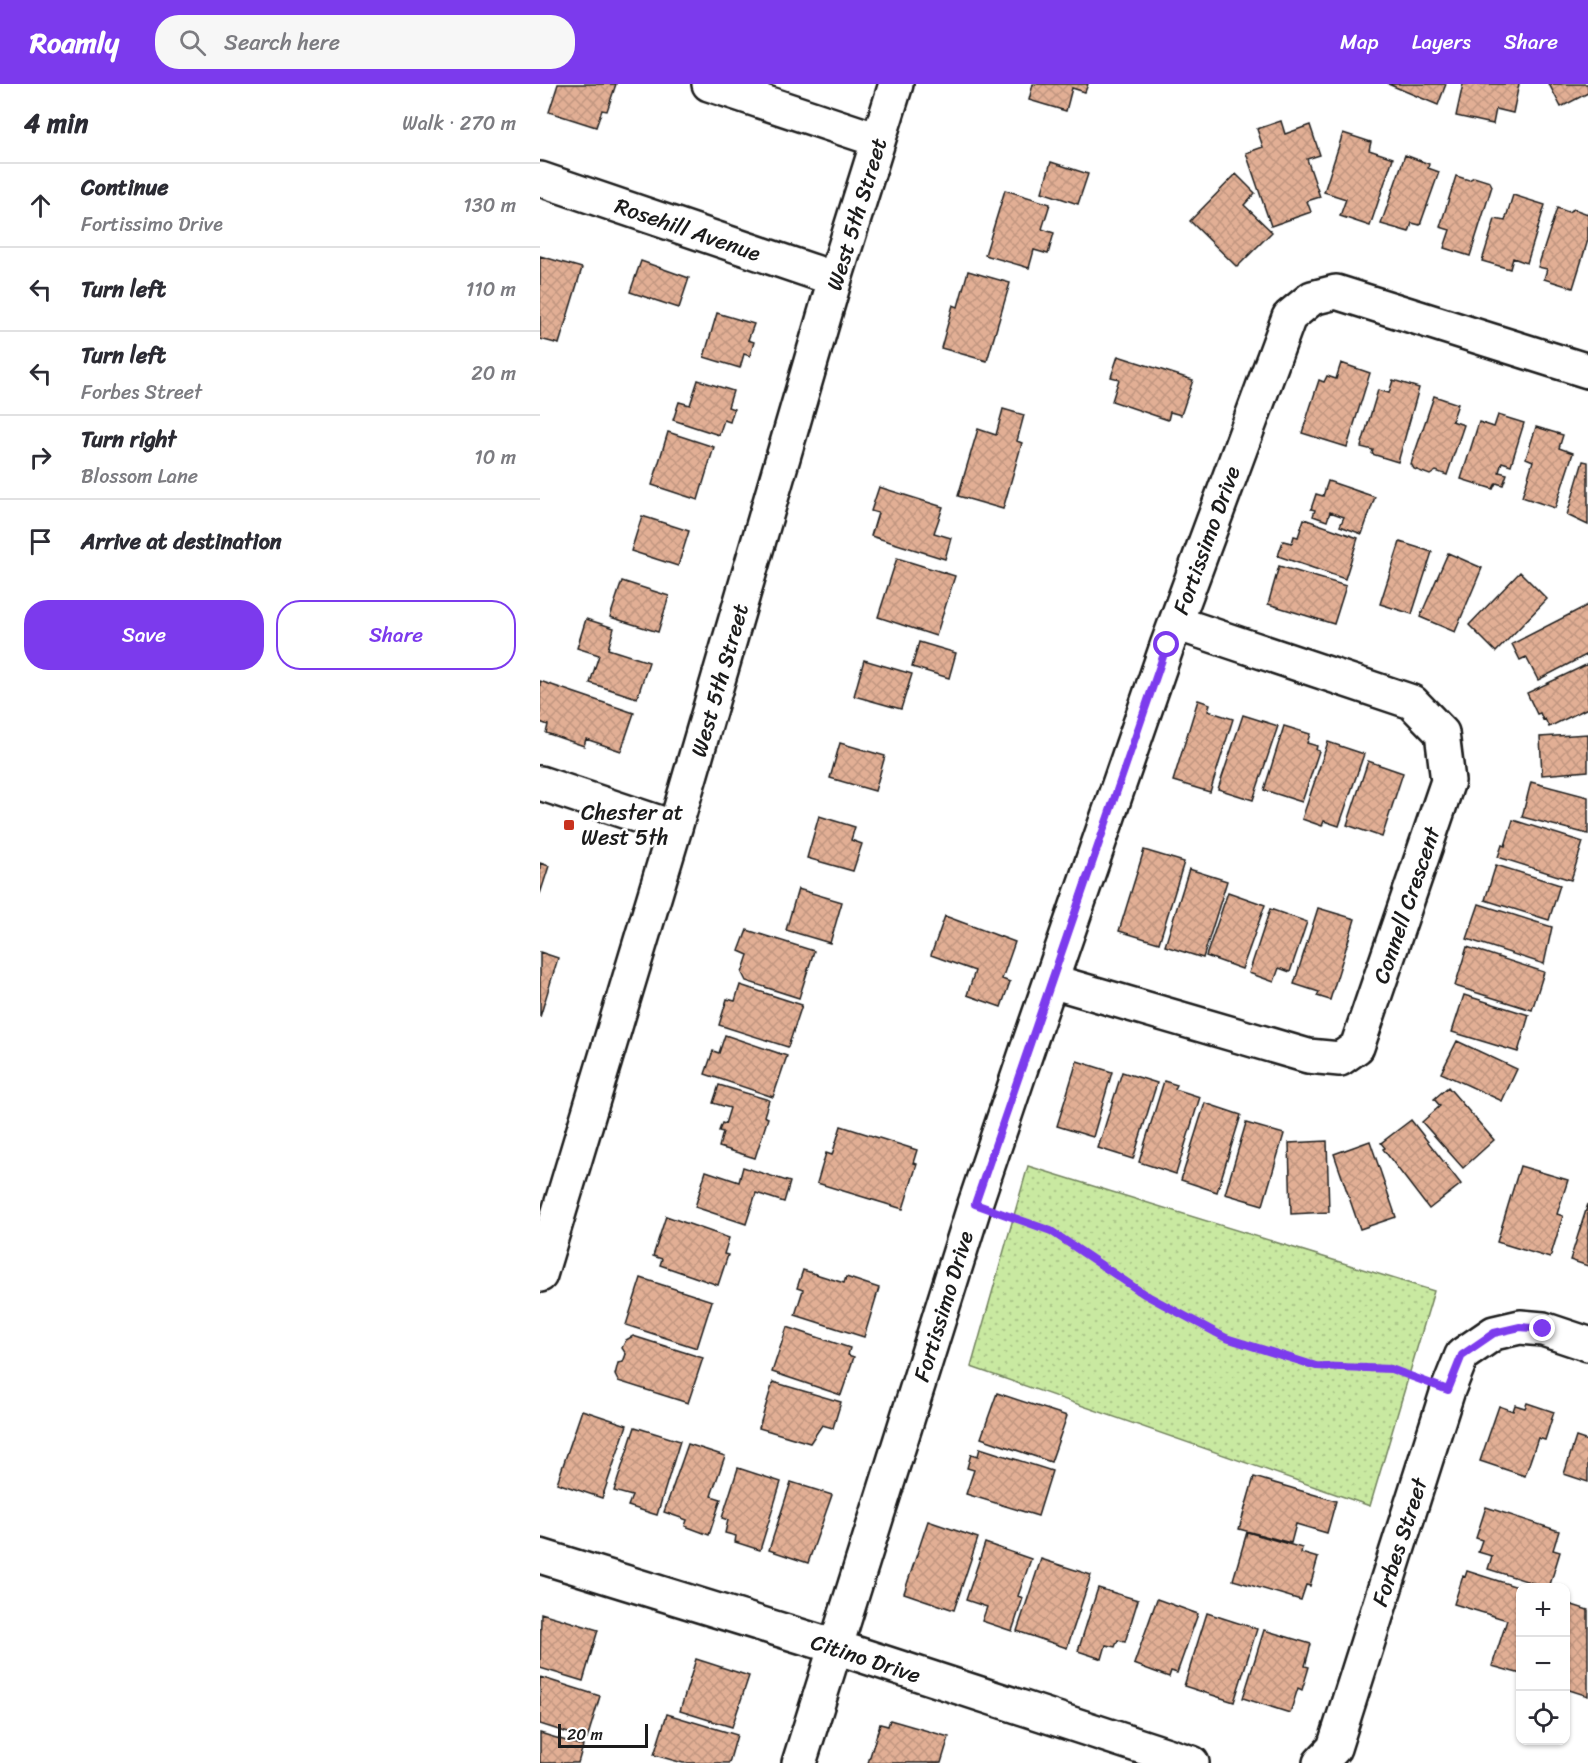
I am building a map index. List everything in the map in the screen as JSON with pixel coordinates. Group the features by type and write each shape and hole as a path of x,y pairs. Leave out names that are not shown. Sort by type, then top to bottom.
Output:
{"street":[{"path":"709,84 878,140"},
{"name":"West 5th Street","path":"540,1275 675,828 835,279 896,84"},
{"name":"Rosehill Avenue","path":"540,179 835,279"},
{"name":"Fortissimo Drive","path":"799,1763 975,1204 1176,622 1289,317 1312,298 1336,292 1588,371"},
{"name":"Connell Crescent","path":"1051,981 1308,1056 1340,1059 1357,1047 1448,781 1442,733 1412,702 1176,622"},
{"path":"540,783 675,828"},
{"name":"Forbes Street","path":"1320,1763 1334,1748 1448,1390 1462,1355 1494,1333 1520,1327 1543,1329 1588,1344"},
{"name":"Citino Drive","path":"540,1556 836,1647 1154,1757 1191,1763"}],"path":[{"path":"975,1204 1051,1231 1144,1294 1226,1338 1316,1366 1391,1369 1448,1390"}],"green space":[{"path":"1028,1166 1434,1291 1370,1506 971,1367"}],"building":[{"path":"558,84 616,84 607,111 602,110 596,127 549,112"},
{"path":"1033,84 1088,84 1085,92 1072,88 1066,111 1029,100"},
{"path":"1388,84 1446,84 1438,105"},
{"path":"1463,84 1519,84 1513,113 1496,109 1493,124 1456,116"},
{"path":"1549,84 1588,84 1588,93 1561,107"},
{"path":"1281,121 1285,134 1310,125 1320,155 1307,159 1320,197 1307,201 1311,212 1271,226 1246,153 1263,147 1257,129"},
{"path":"1343,133 1371,142 1369,150 1393,158 1370,226 1340,216 1346,199 1324,192"},
{"path":"1405,155 1429,164 1428,168 1439,172 1420,225 1412,223 1409,232 1381,224"},
{"path":"1051,162 1088,174 1078,204 1042,192"},
{"path":"1236,174 1255,193 1244,205 1272,232 1237,267 1190,221"},
{"path":"1456,176 1469,180 1474,177 1490,182 1492,186 1470,256 1444,248 1450,230 1440,227"},
{"path":"1005,190 1050,204 1042,229 1054,233 1048,254 1034,250 1029,268 985,255"},
{"path":"1513,195 1545,205 1527,263 1513,258 1510,269 1482,261 1495,219 1505,221"},
{"path":"1557,208 1568,212 1574,209 1588,214 1588,240 1573,288 1544,279 1547,269 1538,267"},
{"path":"540,256 582,268 559,344 540,339"},
{"path":"641,261 689,278 679,308 630,292"},
{"path":"968,271 1010,283 987,361 941,348 953,305 958,307"},
{"path":"717,313 754,324 748,340 754,342 750,356 744,354 740,368 704,357"},
{"path":"1118,356 1193,380 1181,415 1170,412 1168,420 1112,401 1119,379 1111,377"},
{"path":"1341,363 1370,373 1347,447 1302,433 1319,380 1324,382 1327,376 1336,379"},
{"path":"698,380 733,391 728,407 734,409 730,422 724,420 719,435 673,420 679,402 690,405"},
{"path":"1393,380 1419,388 1398,462 1372,454 1373,450 1361,447 1378,390 1389,393"},
{"path":"1434,396 1458,404 1452,421 1464,425 1447,475 1436,471 1430,475 1414,469 1411,464"},
{"path":"1003,409 1024,415 1017,441 1022,443 1003,509 958,496 978,429 996,435"},
{"path":"1498,415 1524,423 1511,465 1502,462 1499,472 1507,474 1503,485 1496,483 1493,489 1461,479 1479,422 1494,427"},
{"path":"1536,427 1563,435 1559,448 1573,453 1555,508 1522,497 1533,461 1526,458"},
{"path":"668,432 714,447 698,500 652,485"},
{"path":"1583,461 1588,462 1588,525 1567,515"},
{"path":"1328,481 1375,497 1362,534 1340,526 1344,517 1330,512 1327,521 1313,516 1315,510 1311,509 1316,494 1323,496"},
{"path":"879,487 943,507 934,533 951,538 945,559 871,536 878,513 871,511"},
{"path":"642,516 689,531 678,566 631,551"},
{"path":"1304,519 1358,538 1345,579 1278,556 1283,541 1292,543 1294,536 1298,537"},
{"path":"1400,542 1432,552 1412,614 1380,604"},
{"path":"1448,553 1482,568 1455,632 1420,617"},
{"path":"897,558 955,576 936,636 878,617"},
{"path":"1279,566 1346,586 1334,624 1268,604"},
{"path":"1520,572 1547,599 1496,652 1469,625"},
{"path":"622,581 669,596 658,632 610,617"},
{"path":"1588,605 1588,654 1538,680 1526,657 1520,660 1512,644"},
{"path":"586,619 614,628 608,649 649,662 637,698 590,683 599,655 577,648"},
{"path":"919,642 956,653 949,678 912,667"},
{"path":"864,660 912,674 901,709 854,696"},
{"path":"1588,664 1588,708 1549,727 1540,713 1537,714 1527,693"},
{"path":"540,681 634,713 621,751 586,739 584,746 546,733 548,725 540,722"},
{"path":"1198,700 1210,704 1208,711 1233,719 1210,792 1173,781"},
{"path":"1243,715 1278,726 1253,800 1218,789"},
{"path":"1284,726 1310,734 1307,743 1317,746 1316,750 1319,751 1302,802 1264,790"},
{"path":"1588,734 1588,771 1542,775 1540,737"},
{"path":"1328,742 1364,754 1339,826 1324,821 1322,826 1302,819"},
{"path":"840,743 885,756 875,791 830,778"},
{"path":"1368,761 1403,773 1382,837 1347,825"},
{"path":"1531,782 1588,797 1588,834 1522,817"},
{"path":"819,816 855,827 851,840 862,844 853,871 807,858"},
{"path":"1513,820 1583,842 1571,880 1498,857 1502,845 1505,846"},
{"path":"1144,850 1184,862 1159,943 1119,931"},
{"path":"540,863 549,866 540,894"},
{"path":"1496,865 1560,885 1549,920 1485,900"},
{"path":"1189,869 1227,881 1203,958 1165,946"},
{"path":"798,889 842,902 830,943 786,930"},
{"path":"1228,892 1265,905 1242,969 1206,956"},
{"path":"1479,904 1552,927 1544,964 1467,939"},
{"path":"1318,908 1355,919 1330,1000 1317,996 1319,992 1294,984"},
{"path":"1270,909 1307,922 1290,972 1279,968 1274,982 1249,973"},
{"path":"945,916 1015,942 1002,979 1010,982 1001,1007 967,995 975,971 931,955"},
{"path":"747,930 814,951 799,998 746,981 742,973 748,955 739,951"},
{"path":"1467,947 1544,972 1532,1010 1455,986"},
{"path":"540,952 558,958 540,1017"},
{"path":"740,985 802,1005 788,1047 719,1025 727,999 735,1001"},
{"path":"1464,995 1529,1015 1518,1052 1452,1032"},
{"path":"725,1035 787,1056 773,1097 705,1074 713,1051 719,1053"},
{"path":"1457,1041 1517,1069 1502,1101 1441,1073"},
{"path":"1077,1061 1112,1072 1093,1137 1057,1126"},
{"path":"1122,1072 1157,1083 1133,1159 1098,1148"},
{"path":"1164,1081 1177,1085 1175,1089 1200,1097 1176,1174 1139,1162"},
{"path":"719,1085 769,1100 764,1116 768,1118 755,1158 719,1147 723,1132 719,1131 722,1123 725,1124 730,1108 713,1103"},
{"path":"1448,1087 1494,1140 1463,1168 1422,1122 1440,1106 1434,1099"},
{"path":"1205,1103 1241,1115 1217,1192 1181,1180"},
{"path":"1411,1120 1461,1184 1429,1209 1383,1149 1385,1148 1381,1143"},
{"path":"1246,1123 1284,1134 1263,1205 1225,1194"},
{"path":"841,1126 917,1150 913,1163 917,1164 903,1209 817,1183 826,1153 832,1155"},
{"path":"1327,1141 1329,1212 1291,1214 1289,1143"},
{"path":"1370,1141 1396,1217 1360,1229 1334,1154"},
{"path":"1520,1166 1568,1180 1557,1214 1563,1216 1550,1258 1497,1242"},
{"path":"743,1167 790,1182 784,1202 756,1193 746,1224 695,1207 706,1171 739,1182"},
{"path":"1588,1204 1588,1266 1570,1260"},
{"path":"666,1216 729,1238 724,1254 728,1255 718,1285 660,1265 662,1259 653,1256"},
{"path":"803,1270 844,1283 846,1277 879,1288 864,1337 795,1315 803,1290 797,1288"},
{"path":"641,1278 712,1301 697,1348 626,1325"},
{"path":"787,1327 850,1348 848,1355 854,1357 841,1395 772,1372"},
{"path":"633,1336 703,1358 688,1403 618,1381 615,1375 618,1363 623,1362 626,1354 622,1348 626,1340"},
{"path":"773,1382 841,1402 833,1428 822,1425 810,1443 759,1428"},
{"path":"997,1393 1067,1416 1051,1462 981,1438"},
{"path":"1527,1403 1554,1412 1545,1440 1538,1438 1525,1476 1480,1461 1499,1406 1513,1411 1515,1405 1525,1408"},
{"path":"582,1410 627,1425 602,1498 557,1483"},
{"path":"635,1427 680,1441 657,1515 628,1506 632,1496 614,1491"},
{"path":"1576,1437 1588,1441 1588,1482 1564,1474"},
{"path":"688,1444 725,1456 711,1496 721,1499 709,1535 685,1526 687,1520 664,1512"},
{"path":"980,1448 1052,1471 1038,1516 966,1494 974,1470 967,1468 971,1454 978,1456"},
{"path":"738,1468 781,1482 760,1550 735,1542 736,1536 725,1533 728,1520 722,1518"},
{"path":"1254,1477 1336,1501 1327,1533 1296,1524 1291,1543 1239,1529"},
{"path":"791,1482 832,1495 808,1563 769,1550"},
{"path":"1486,1507 1559,1531 1553,1550 1560,1552 1551,1583 1533,1583 1488,1569 1492,1556 1478,1552 1482,1540 1476,1538"},
{"path":"928,1521 978,1538 954,1610 904,1593"},
{"path":"1247,1532 1302,1548 1301,1553 1318,1558 1310,1586 1306,1585 1301,1600 1233,1580"},
{"path":"985,1543 1031,1559 1018,1596 1023,1598 1012,1631 982,1621 987,1607 966,1600"},
{"path":"1041,1559 1091,1575 1067,1648 1017,1631"},
{"path":"1467,1571 1516,1586 1516,1673 1492,1666 1507,1620 1454,1604 1463,1576 1465,1577"},
{"path":"1098,1588 1138,1600 1125,1642 1118,1640 1115,1647 1106,1645 1102,1659 1078,1651"},
{"path":"1157,1599 1198,1614 1177,1673 1171,1671 1169,1677 1134,1664"},
{"path":"1570,1604 1588,1610 1588,1696 1570,1690"},
{"path":"541,1613 598,1630 583,1681 540,1668"},
{"path":"1207,1613 1257,1629 1234,1702 1184,1686"},
{"path":"1264,1630 1311,1644 1305,1666 1309,1667 1302,1690 1298,1688 1290,1713 1243,1698"},
{"path":"696,1659 749,1676 732,1727 680,1711"},
{"path":"540,1677 600,1696 587,1739 540,1724"},
{"path":"667,1714 737,1735 729,1763 683,1763 654,1755"},
{"path":"890,1720 949,1737 941,1763 868,1763 880,1724 888,1726"},
{"path":"540,1733 583,1746 578,1763 540,1763"}],"place":[{"name":"Chester at West 5th","path":"569,825"}],"route":[{"path":"1167,645 975,1204 1051,1231 1144,1294 1226,1338 1316,1366 1391,1369 1448,1390 1462,1355 1494,1333 1520,1327 1543,1329"}]}
